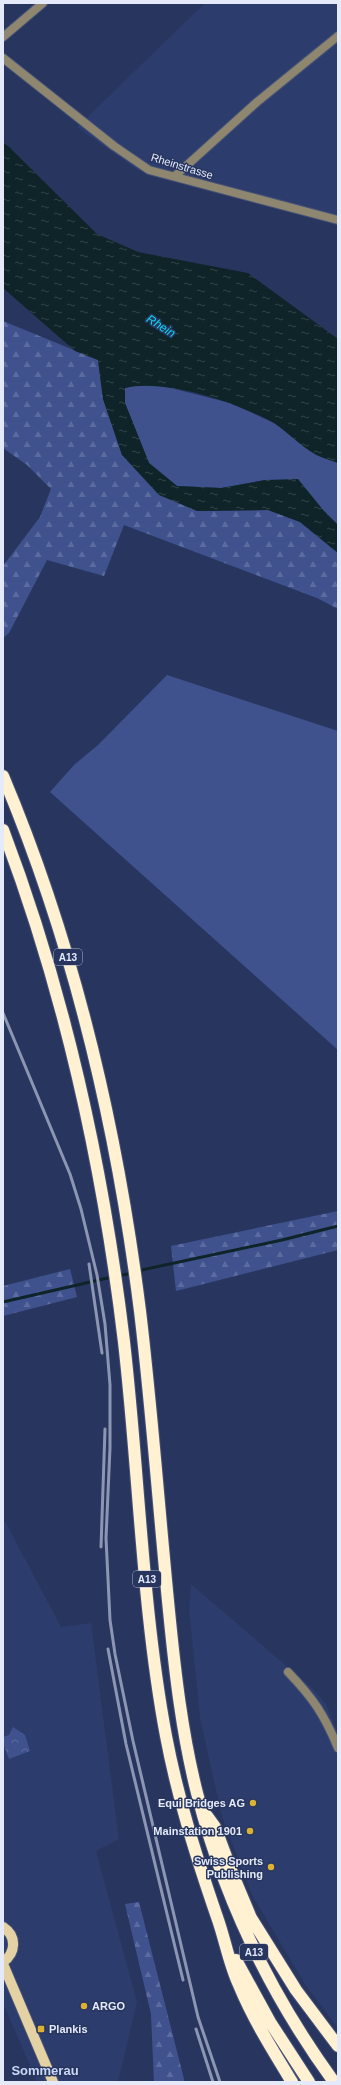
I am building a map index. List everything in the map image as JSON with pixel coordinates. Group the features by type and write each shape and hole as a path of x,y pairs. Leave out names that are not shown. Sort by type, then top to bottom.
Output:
{"highway":[{"name":"A13","path":"3,776 32,851 70,966 99,1076 115,1148 136,1279 150,1404 165,1573 178,1685 188,1746 202,1809 218,1864 252,1948 287,2012 334,2082"},
{"name":"A13","path":"3,830 34,916 64,1017 96,1154 115,1269 132,1420 152,1633 165,1733 187,1828 238,1984 292,2082"},
{"name":"A13","path":"202,1809 215,1827 251,1918 272,1954 319,2023 338,2046"},
{"name":"A13","path":"218,1919 253,1992 284,2045 309,2082"}],"main road":[{"path":"3,1927 9,1932 14,1942 11,1954 3,1963 53,2082"}],"street":[{"path":"3,37 43,3"},
{"path":"175,176 257,102 338,36"},
{"name":"Rheinstrasse","path":"3,58 114,146 149,170 338,220"},
{"path":"288,1672 315,1701 326,1719 338,1748"}],"shaded area":[{"path":"205,3 338,3 338,224 138,170 77,127"},
{"path":"3,1522 6,1523 61,1627 91,1623 119,1839 96,1851 137,2002 118,2082 37,2082 3,2003"},
{"path":"191,1584 312,1688 326,1704 338,1734 338,2028 305,1984 252,1895 222,1817 200,1718 189,1609"}],"green space":[{"path":"3,321 98,360 103,399 122,455 197,511 268,510 300,522 338,553 338,609 317,598 124,525 104,576 47,560 9,633 3,638 3,566 40,517 51,489 27,465 3,448"},
{"path":"139,385 163,386 230,403 274,423 316,455 338,463 338,525 324,511 265,480 221,488 177,486 149,463 125,403 125,388"},
{"path":"167,675 338,731 338,1050 50,792 74,765 98,745"},
{"path":"338,1211 338,1250 176,1291 171,1246"},
{"path":"70,1269 77,1297 3,1316 3,1286"},
{"path":"13,1727 25,1735 30,1751 9,1759 3,1743 3,1737 9,1735"},
{"path":"139,1902 184,2082 154,2082 151,2014 125,1904"}],"water":[{"name":"Rhein","path":"3,141 97,234 138,252 248,273 338,339 338,463 310,451 274,423 259,415 222,400 201,394 160,386 141,386 125,388 125,403 149,463 177,486 221,488 265,480 298,479 324,511 338,525 338,553 300,522 268,510 197,511 159,495 122,455 103,399 98,360 75,351 3,288"}],"waterway":[{"path":"137,1271 282,1240 338,1226"},
{"path":"118,1276 132,1273"},
{"path":"3,1302 112,1277"}],"railway":[{"path":"3,1013 70,1174 81,1209 97,1275 105,1324 110,1385 110,1448 106,1538 110,1620 115,1654 133,1741 198,2017 220,2082"},
{"path":"89,1264 102,1353"},
{"path":"101,1547 105,1429"},
{"path":"108,1649 126,1744 183,1980"},
{"path":"196,2029 213,2082"}],"place":[{"name":"Equi Bridges AG","path":"253,1803"},
{"name":"Mainstation 1901","path":"250,1831"},
{"name":"Swiss Sports Publishing","path":"271,1867"},
{"name":"ARGO","path":"84,2006"},
{"name":"Plankis","path":"41,2029"}],"district":[{"name":"Sommerau","path":"45,2070"}]}
